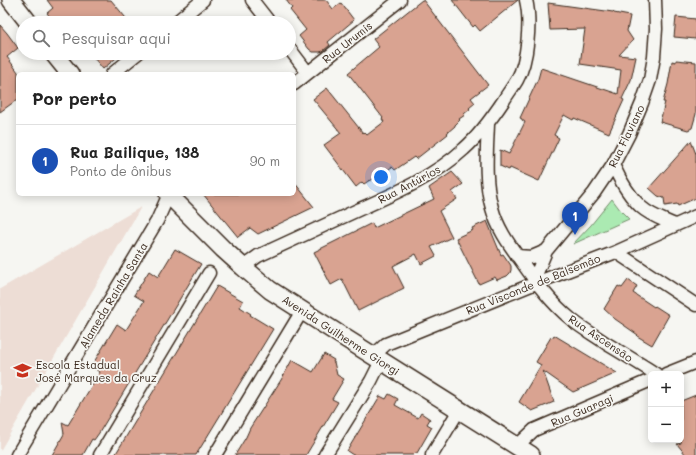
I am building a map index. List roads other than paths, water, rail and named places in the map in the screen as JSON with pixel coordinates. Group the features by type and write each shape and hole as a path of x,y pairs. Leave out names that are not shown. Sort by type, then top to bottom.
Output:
{"street":[{"path":"11,0 24,16"},
{"path":"184,16 204,0"},
{"path":"252,0 265,16"},
{"name":"Rua Urumis","path":"296,82 400,0"},
{"name":"Rua Antúrios","path":"242,267 258,256 425,178 464,149 488,124 518,79 525,59 528,39 526,0"},
{"name":"Rua Flaviano","path":"535,281 546,251 594,193 613,165 629,134 650,80 654,57 656,29 655,0"},
{"path":"296,57 308,73"},
{"path":"59,60 68,72"},
{"path":"114,72 129,60"},
{"name":"Rua Ascensão","path":"488,124 488,186 492,208 499,227 506,240 535,281 572,321 651,371"},
{"path":"613,165 621,180 642,208 675,225"},
{"name":"Alameda Rainha Santa","path":"17,455 157,221 167,196"},
{"name":"Avenida Guilherme Giorgi","path":"170,196 242,267 270,290 524,451"},
{"name":"Rua Visconde de Balsemão","path":"377,359 386,344 535,281 616,252 696,216"},
{"path":"517,256 532,257 546,251"},
{"path":"616,252 696,305"},
{"path":"100,455 209,274"},
{"path":"215,455 302,311"},
{"path":"325,455 371,381 377,359"},
{"path":"674,371 696,362"},
{"name":"Rua Guaragi","path":"524,451 534,430 648,381"},
{"path":"432,455 459,410"}],"place":[{"name":"Rua Bailique, 138","path":"575,235"},
{"name":"Escola Estadual José Marques da Cruz","path":"23,370"}]}
